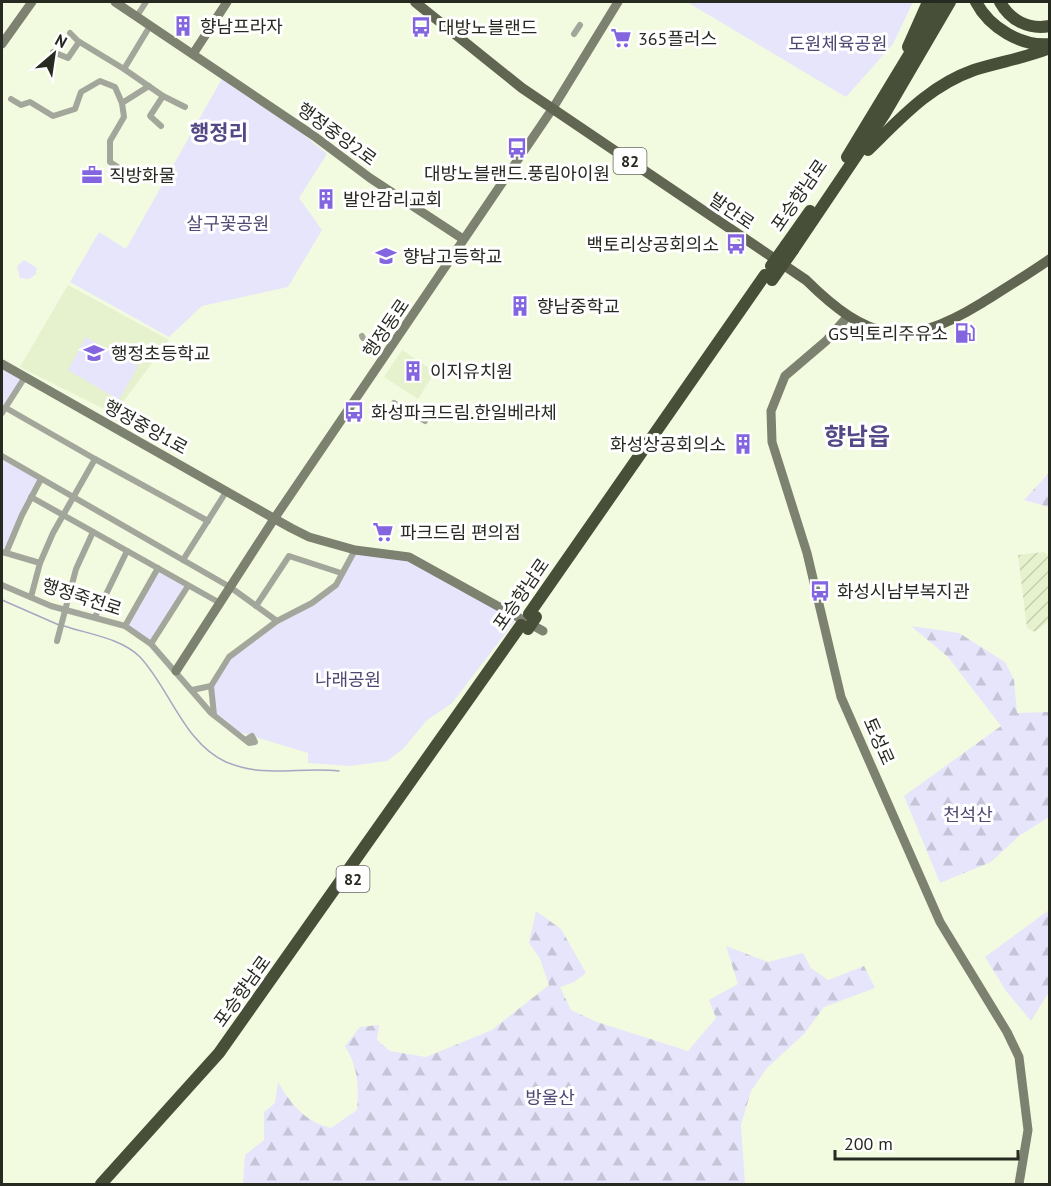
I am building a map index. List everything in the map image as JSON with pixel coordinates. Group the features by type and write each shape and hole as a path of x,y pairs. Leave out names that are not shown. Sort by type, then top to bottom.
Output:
{"highway":[{"path":"899,74 911,37 928,2"},
{"name":"포승향남로","path":"790,247 899,74 941,2"},
{"name":"포승향남로","path":"101,1185 167,1120 255,1006 525,627 790,247 850,168 913,69 950,2"},
{"path":"976,2 993,23 1020,39 1050,46"},
{"path":"1000,2 1015,20 1035,27 1050,26"},
{"path":"850,168 910,107 945,83 972,71 1050,46"},
{"name":"포승향남로","path":"111,1185 149,1139"}],"main road":[{"name":"발안로","path":"415,2 522,88 806,280 848,316 883,332 904,334 928,331 956,319 1050,259"}],"street":[{"path":"2,44 32,2"},
{"name":"행정중앙2로","path":"115,2 314,136 370,178 463,239"},
{"path":"137,16 146,2"},
{"path":"193,54 227,2"},
{"name":"행정동로","path":"176,670 274,519 427,297 463,239 553,108 616,2"},
{"path":"574,34 580,25"},
{"path":"124,69 150,26"},
{"path":"70,33 79,42 163,96 185,107"},
{"path":"53,52 68,58 79,42"},
{"path":"10,99 21,105 30,102 53,116 75,109 81,92 100,81 115,87 122,103 124,117 112,135 109,147 110,162 122,170"},
{"path":"122,103 149,86"},
{"path":"161,126 150,116 163,96"},
{"name":"토성로","path":"848,316 826,341 785,376 771,411 772,442 807,553 841,697 940,922 1007,1032 1019,1057 1028,1130 1019,1185"},
{"name":"행정중앙1로","path":"2,364 309,537 355,550 409,557 543,631"},
{"path":"25,377 4,410 208,521"},
{"path":"394,403 425,421"},
{"path":"2,456 230,587 276,621"},
{"path":"31,597 40,563 72,497 95,459"},
{"path":"40,563 4,552 41,479"},
{"path":"183,560 226,492"},
{"path":"31,497 220,603"},
{"path":"57,641 76,569 93,532"},
{"path":"214,715 211,686 229,657 276,621 325,594 336,585 355,550"},
{"path":"95,617 127,551"},
{"path":"256,606 289,556 341,573"},
{"path":"125,626 158,568"},
{"name":"행정죽전로","path":"2,585 65,610 125,626 151,644 214,715 247,739"},
{"path":"151,644 188,585"},
{"path":"192,690 211,686"}],"shaded area":[{"name":"행정초등학교","path":"68,285 169,340 114,414 20,367"},
{"path":"402,350 435,372 418,399 384,377"},
{"path":"1044,552 1049,556 1049,621 1035,632 1027,628 1018,555"}],"green space":[{"name":"도원체육공원","path":"687,2 913,2 893,44 846,97"},
{"name":"살구꽃공원","path":"224,75 262,100 327,154 299,198 322,230 288,287 202,306 169,337 70,282 99,232 126,249"},
{"path":"24,260 37,268 36,274 29,279 20,278 17,266"},
{"path":"86,337 138,366 119,400 68,370"},
{"path":"2,364 25,377 2,413"},
{"path":"2,456 41,479 6,553 2,552"},
{"path":"1049,473 1049,507 1024,500"},
{"name":"나래공원","path":"355,550 394,554 518,617 452,703 426,721 403,749 387,761 350,766 308,763 308,753 230,729 214,715 211,686 229,657 336,585"},
{"path":"158,568 188,586 151,644 125,626"},
{"name":"천석산","path":"911,626 959,633 1005,662 1014,680 1017,713 1049,712 1049,817 1019,836 991,862 940,883 904,796 1001,726 948,657"},
{"path":"1049,910 1049,992 1031,1021 1006,991 985,957"},
{"name":"방울산","path":"536,911 561,929 586,973 574,982 560,987 571,1010 597,1022 688,1051 716,1018 709,1000 738,984 726,946 768,962 803,953 811,968 828,980 864,966 875,988 824,1007 804,1034 767,1068 751,1091 741,1125 745,1184 243,1184 245,1155 264,1140 264,1112 275,1103 278,1082 300,1111 322,1125 331,1128 357,1110 357,1077 353,1061 345,1046 360,1027 379,1025 377,1040 390,1051 426,1057 492,1030 549,985 540,959 529,943"}],"waterway":[{"path":"2,600 59,625"},
{"path":"64,626 114,641 140,657 151,670 188,729 211,753 226,762 256,770 339,771"}],"place":[{"name":"향남프라자","path":"183,26"},
{"name":"대방노블랜드","path":"421,27"},
{"name":"365플러스","path":"621,38"},
{"name":"대방노블랜드.풍림아이원","path":"517,148"},
{"name":"직방화물","path":"92,175"},
{"name":"발안감리교회","path":"326,199"},
{"name":"백토리상공회의소","path":"736,244"},
{"name":"향남고등학교","path":"386,256"},
{"name":"향남중학교","path":"520,306"},
{"name":"GS빅토리주유소","path":"965,333"},
{"name":"행정초등학교","path":"94,353"},
{"name":"이지유치원","path":"413,371"},
{"name":"화성파크드림.한일베라체","path":"354,412"},
{"name":"화성상공회의소","path":"743,444"},
{"name":"파크드림 편의점","path":"383,532"},
{"name":"화성시남부복지관","path":"820,591"}],"district":[{"name":"행정리","path":"219,132"},
{"name":"향남읍","path":"857,436"}]}
